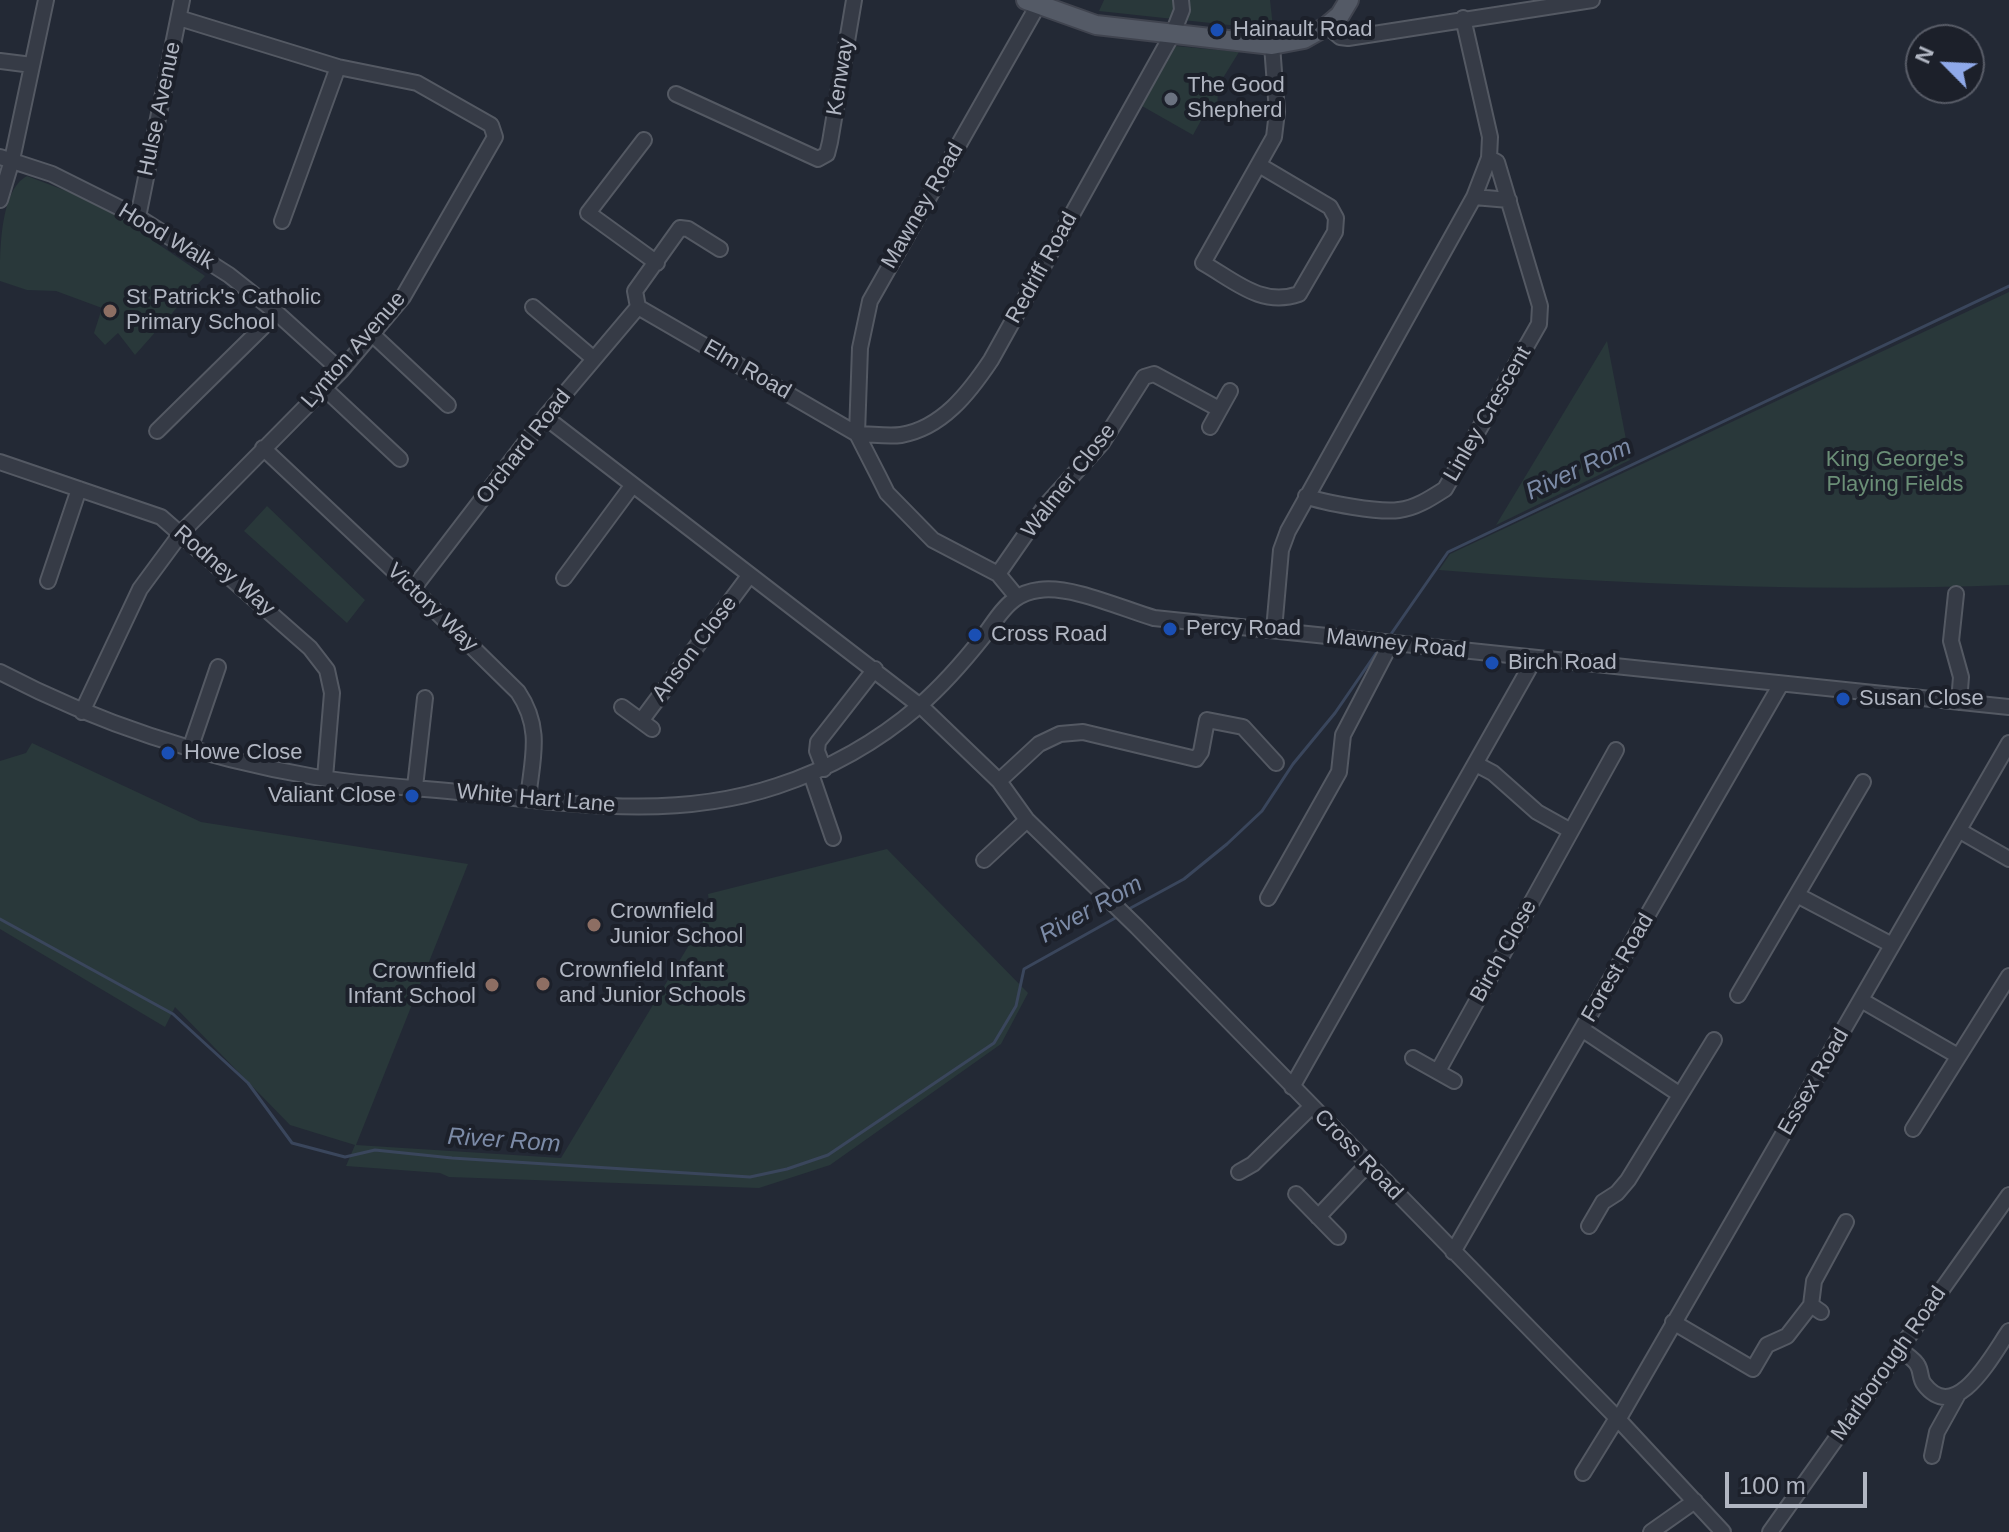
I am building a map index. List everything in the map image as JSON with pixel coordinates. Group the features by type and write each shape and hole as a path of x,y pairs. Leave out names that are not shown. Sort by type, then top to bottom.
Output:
{"main road":[{"path":"1032,2 1096,25 1272,45 1304,39 1327,26 1340,15 1349,0"}],"street":[{"path":"0,200 6,158 46,0"},
{"name":"Hulse Avenue","path":"138,217 182,0"},
{"name":"Kenway","path":"676,94 818,159 827,154 854,0"},
{"name":"Redriff Road","path":"857,434 899,436 924,428 949,411 974,385 991,360 1173,33 1182,10 1181,0"},
{"path":"1327,26 1340,37 1348,38 1592,0"},
{"name":"Mawney Road","path":"1032,2 870,301 860,348 857,434 887,493 933,540 998,574 1017,597 1035,591 1061,591 1154,618 2009,707"},
{"name":"Lynton Avenue","path":"82,712 140,589 182,532 341,371 403,297 495,137 491,125 417,83 338,67 179,18"},
{"name":"Linley Crescent","path":"1306,496 1345,505 1399,510 1428,501 1445,489 1539,324 1540,306 1497,162 1490,153 1476,68 1463,18"},
{"path":"1259,165 1330,207 1336,218 1335,232 1299,294 1283,299 1262,297 1203,263 1274,137 1277,112 1272,45"},
{"path":"0,61 32,65"},
{"path":"282,221 338,67"},
{"path":"644,140 588,213 657,263"},
{"path":"1274,630 1281,550 1288,531 1474,197 1490,153"},
{"name":"Hood Walk","path":"6,158 52,174 138,217 229,275 341,371"},
{"path":"1474,197 1509,200"},
{"path":"638,307 635,291 680,228 688,229 720,249"},
{"path":"533,307 594,359"},
{"name":"Elm Road","path":"638,307 857,434"},
{"name":"Orchard Road","path":"413,589 545,417 638,307"},
{"path":"157,431 277,313"},
{"path":"372,334 448,405"},
{"name":"Walmer Close","path":"998,574 1046,505 1102,443 1144,377 1154,374 1219,409"},
{"path":"324,388 400,459"},
{"path":"1210,427 1230,391"},
{"name":"Cross Road","path":"545,417 920,705 999,781 1027,820 1137,927 1617,1419 1723,1532"},
{"name":"Victory Way","path":"263,448 518,692 532,719 535,740 528,799"},
{"name":"Rodney Way","path":"0,462 161,517 182,532 310,648 327,670 332,693 325,778"},
{"path":"564,578 632,486"},
{"path":"48,581 79,489"},
{"name":"Anson Close","path":"622,707 647,725 749,576"},
{"name":"White Hart Lane","path":"0,672 82,712 190,749 269,768 325,778 599,806 680,807 725,801 817,771 896,725 948,677 1017,597"},
{"path":"1959,602 1951,641 1961,677 1959,702"},
{"path":"1268,898 1339,772 1343,735 1384,642"},
{"path":"1292,1087 1535,658"},
{"path":"190,749 218,667"},
{"path":"833,838 817,771 818,742 875,669"},
{"name":"Forest Road","path":"1453,1252 1781,684"},
{"path":"415,787 425,698"},
{"path":"999,781 1039,744 1060,734 1083,732 1196,759 1201,752 1207,720 1243,727 1276,763"},
{"name":"Essex Road","path":"1583,1473 2009,743"},
{"name":"Birch Close","path":"1438,1071 1616,750"},
{"path":"1476,764 1493,773 1537,812 1571,831"},
{"path":"1738,995 1863,782"},
{"path":"984,860 1027,820"},
{"path":"1960,831 2009,859"},
{"path":"1797,895 1892,945"},
{"path":"1913,1129 2009,976"},
{"path":"1861,1000 1958,1056"},
{"path":"1583,1030 1679,1094"},
{"path":"1589,1226 1603,1202 1617,1193 1628,1180 1714,1040"},
{"path":"1413,1058 1454,1081"},
{"path":"1239,1172 1253,1164 1311,1107"},
{"path":"1318,1217 1368,1164"},
{"path":"1296,1194 1338,1237"},
{"name":"Marlborough Road","path":"1770,1532 2009,1195"},
{"path":"1673,1322 1753,1369 1767,1345 1787,1336 1816,1308 1814,1281 1846,1222"},
{"path":"1932,1456 1937,1432 1957,1396 1971,1384 2009,1331"},
{"path":"1899,1349 1918,1364 1922,1383 1935,1393 1946,1397 1957,1396"},
{"path":"1651,1532 1695,1501"}],"green space":[{"path":"1104,0 1270,0 1273,27 1257,28 1099,11"},
{"path":"1176,46 1239,52 1218,86 1217,120 1204,115 1193,135 1142,106"},
{"path":"27,176 98,203 205,276 135,355 118,333 105,345 94,333 102,308 56,291 27,290 0,281 3,222 11,194"},
{"name":"King George's Playing Fields","path":"2009,292 2009,585 1866,588 1724,586 1439,570 1450,554"},
{"path":"1607,341 1630,460 1496,525"},
{"path":"267,506 365,600 347,623 244,531"},
{"path":"32,743 201,822 468,864 356,1145 561,1158 710,910 708,894 887,849 1028,993 1001,1044 830,1165 759,1188 449,1177 440,1173 346,1166 355,1145 290,1125 175,1007 165,1027 0,929 0,761 26,753"}],"waterway":[{"name":"River Rom","path":"1389,637 1448,552 2009,286"},
{"name":"River Rom","path":"1127,910 1184,879 1262,811 1381,646"},
{"name":"River Rom","path":"0,919 173,1014 248,1083 292,1143 345,1157 375,1150 452,1158 750,1177 828,1155 994,1043 1016,1006 1024,969 1117,917"}],"place":[{"name":"Hainault Road","path":"1217,30"},
{"name":"The Good Shepherd","path":"1171,99"},
{"name":"St Patrick's Catholic Primary School","path":"110,311"},
{"name":"Percy Road","path":"1170,629"},
{"name":"Cross Road","path":"975,635"},
{"name":"Birch Road","path":"1492,663"},
{"name":"Susan Close","path":"1843,699"},
{"name":"Howe Close","path":"168,753"},
{"name":"Valiant Close","path":"412,796"},
{"name":"Crownfield Junior School","path":"594,925"},
{"name":"Crownfield Infant and Junior Schools","path":"543,984"},
{"name":"Crownfield Infant School","path":"492,985"}]}
